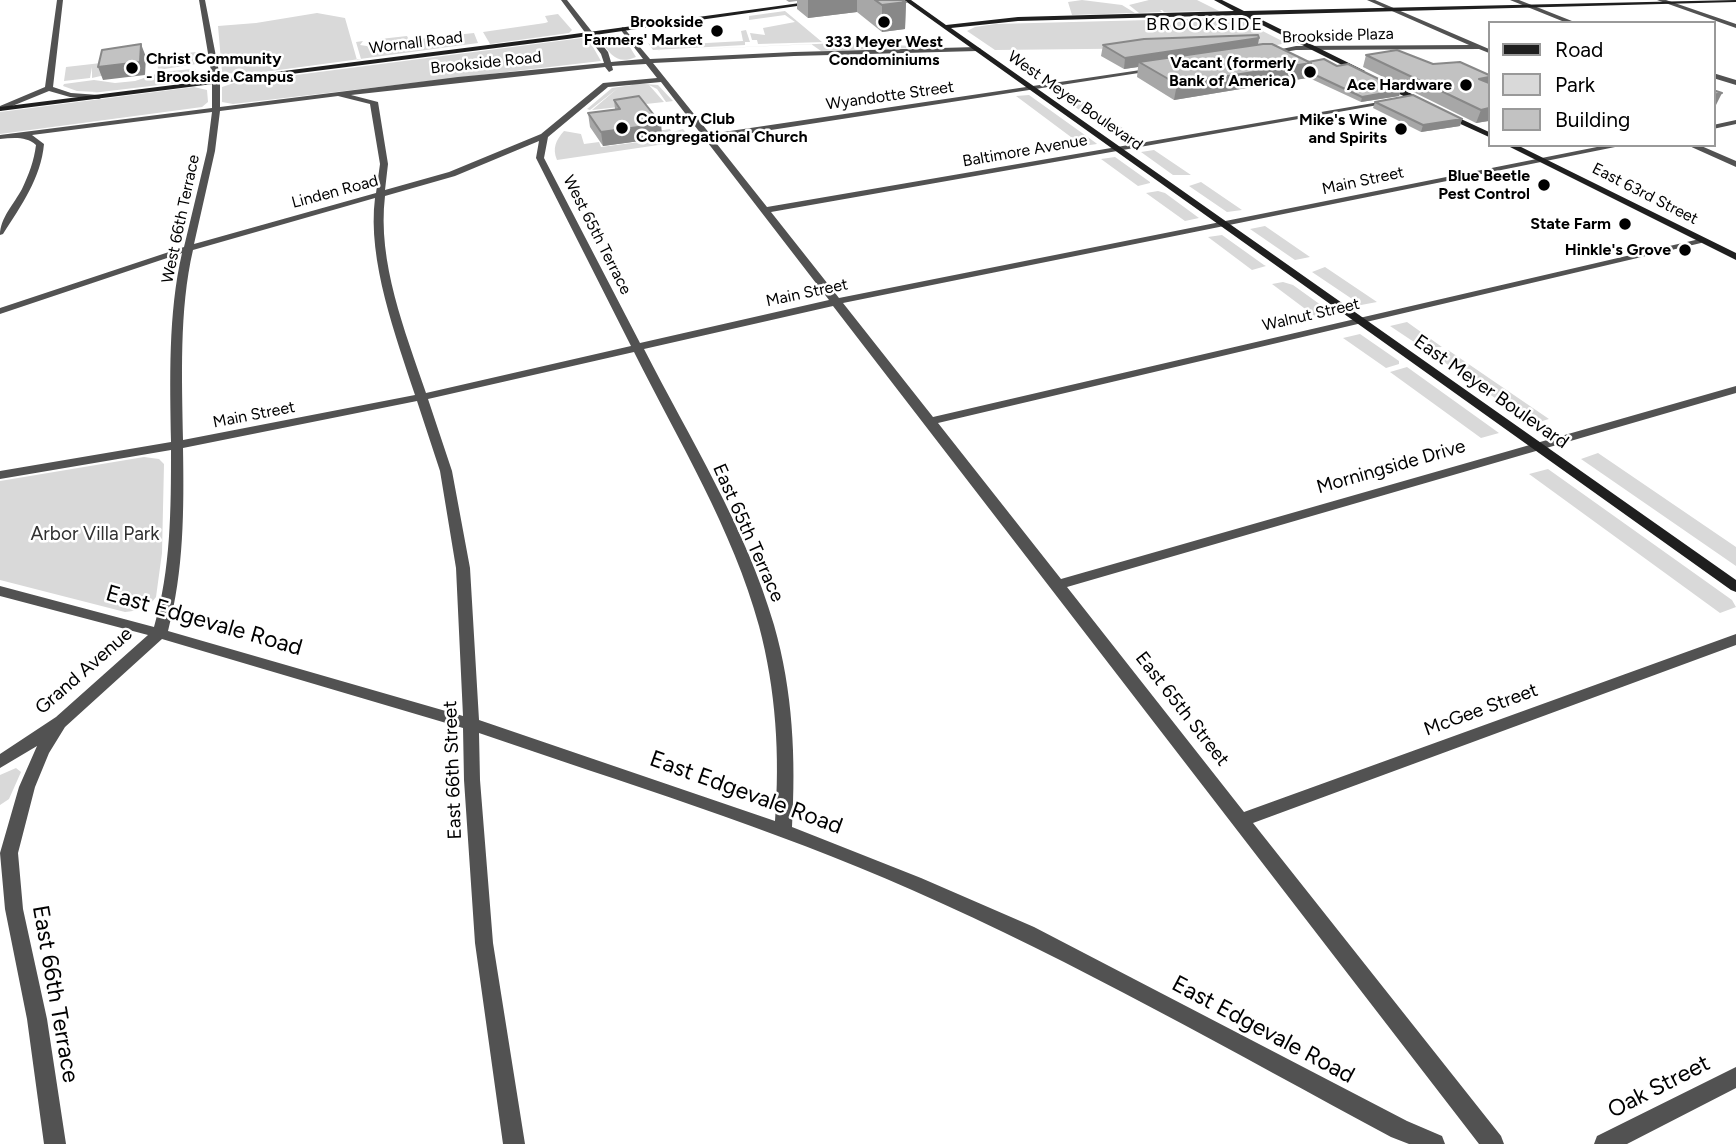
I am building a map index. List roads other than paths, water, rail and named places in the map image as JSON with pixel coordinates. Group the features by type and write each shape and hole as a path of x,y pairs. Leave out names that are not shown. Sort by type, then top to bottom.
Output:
{"main road":[{"name":"Wornall Road","path":"0,109 836,0"},
{"name":"West Meyer Boulevard","path":"908,0 1226,225"},
{"path":"1217,0 1488,135"},
{"path":"925,12 953,18 998,20 1736,0"},
{"path":"945,27 998,20"},
{"name":"East 63rd Street","path":"1514,147 1736,257"},
{"name":"East Meyer Boulevard","path":"1226,225 1736,587"}],"street":[{"path":"49,88 60,0"},
{"name":"West 66th Terrace","path":"177,446 178,323 189,248 211,151 216,109 216,82 202,0"},
{"path":"564,0 610,64 606,85 662,80"},
{"path":"1370,0 1488,51"},
{"path":"1513,0 1569,21"},
{"path":"1664,1 1736,26"},
{"name":"East 65th Street","path":"623,29 1493,1144"},
{"name":"Brookside Plaza","path":"1256,55 1313,49 1479,47"},
{"name":"Brookside Road","path":"0,137 403,86 610,64 977,49"},
{"path":"1033,89 1165,69"},
{"path":"1715,76 1736,83"},
{"name":"Linden Road","path":"0,311 189,248 452,174 544,136 606,85"},
{"path":"338,94 374,102 382,94 403,86"},
{"path":"0,109 49,88 70,95 99,97"},
{"name":"Wyandotte Street","path":"709,137 1033,89"},
{"name":"Baltimore Avenue","path":"765,210 1413,98"},
{"name":"East 66th Street","path":"374,102 383,145 379,235 389,291 446,471 463,568 472,780 484,943 514,1144"},
{"path":"1715,127 1736,122"},
{"path":"40,144 77,127"},
{"path":"0,232 24,191 40,152 40,144 33,138 11,136"},
{"name":"West 65th Terrace","path":"544,136 535,157 637,347"},
{"name":"Main Street","path":"0,475 177,446 422,397 835,302 1611,147"},
{"path":"1696,147 1736,164"},
{"path":"497,156 518,156"},
{"name":"Walnut Street","path":"929,422 1701,240"},
{"name":"East 65th Terrace","path":"637,347 728,526 757,596 774,653 785,718 788,775 783,831"},
{"name":"Morningside Drive","path":"1058,584 1736,389"},
{"path":"160,633 175,561 178,524 177,446"},
{"name":"East Edgevale Road","path":"0,591 160,633 471,724 783,831 915,883 1027,933 1399,1129 1434,1144"},
{"name":"Grand Avenue","path":"0,762 62,721 160,633"},
{"name":"McGee Street","path":"1241,820 1736,639"},
{"name":"East 66th Terrace","path":"55,1144 37,1019 14,909 5,847 42,751 62,721"},
{"name":"Oak Street","path":"1605,1144 1736,1077"}],"place":[{"name":"333 Meyer West Condominiums","path":"884,22"},
{"name":"Brookside Farmers' Market","path":"717,31"},
{"name":"Christ Community - Brookside Campus","path":"132,68"},
{"name":"Vacant (formerly Bank of America)","path":"1310,72"},
{"name":"Ace Hardware","path":"1466,85"},
{"name":"Country Club Congregational Church","path":"622,128"},
{"name":"Mike's Wine and Spirits","path":"1401,129"},
{"name":"Blue Beetle Pest Control","path":"1544,185"},
{"name":"State Farm","path":"1625,224"},
{"name":"Hinkle's Grove","path":"1685,250"}],"district":[{"name":"BROOKSIDE","path":"1205,25"}],"park label":[{"name":"Arbor Villa Park","path":"95,534"}]}
